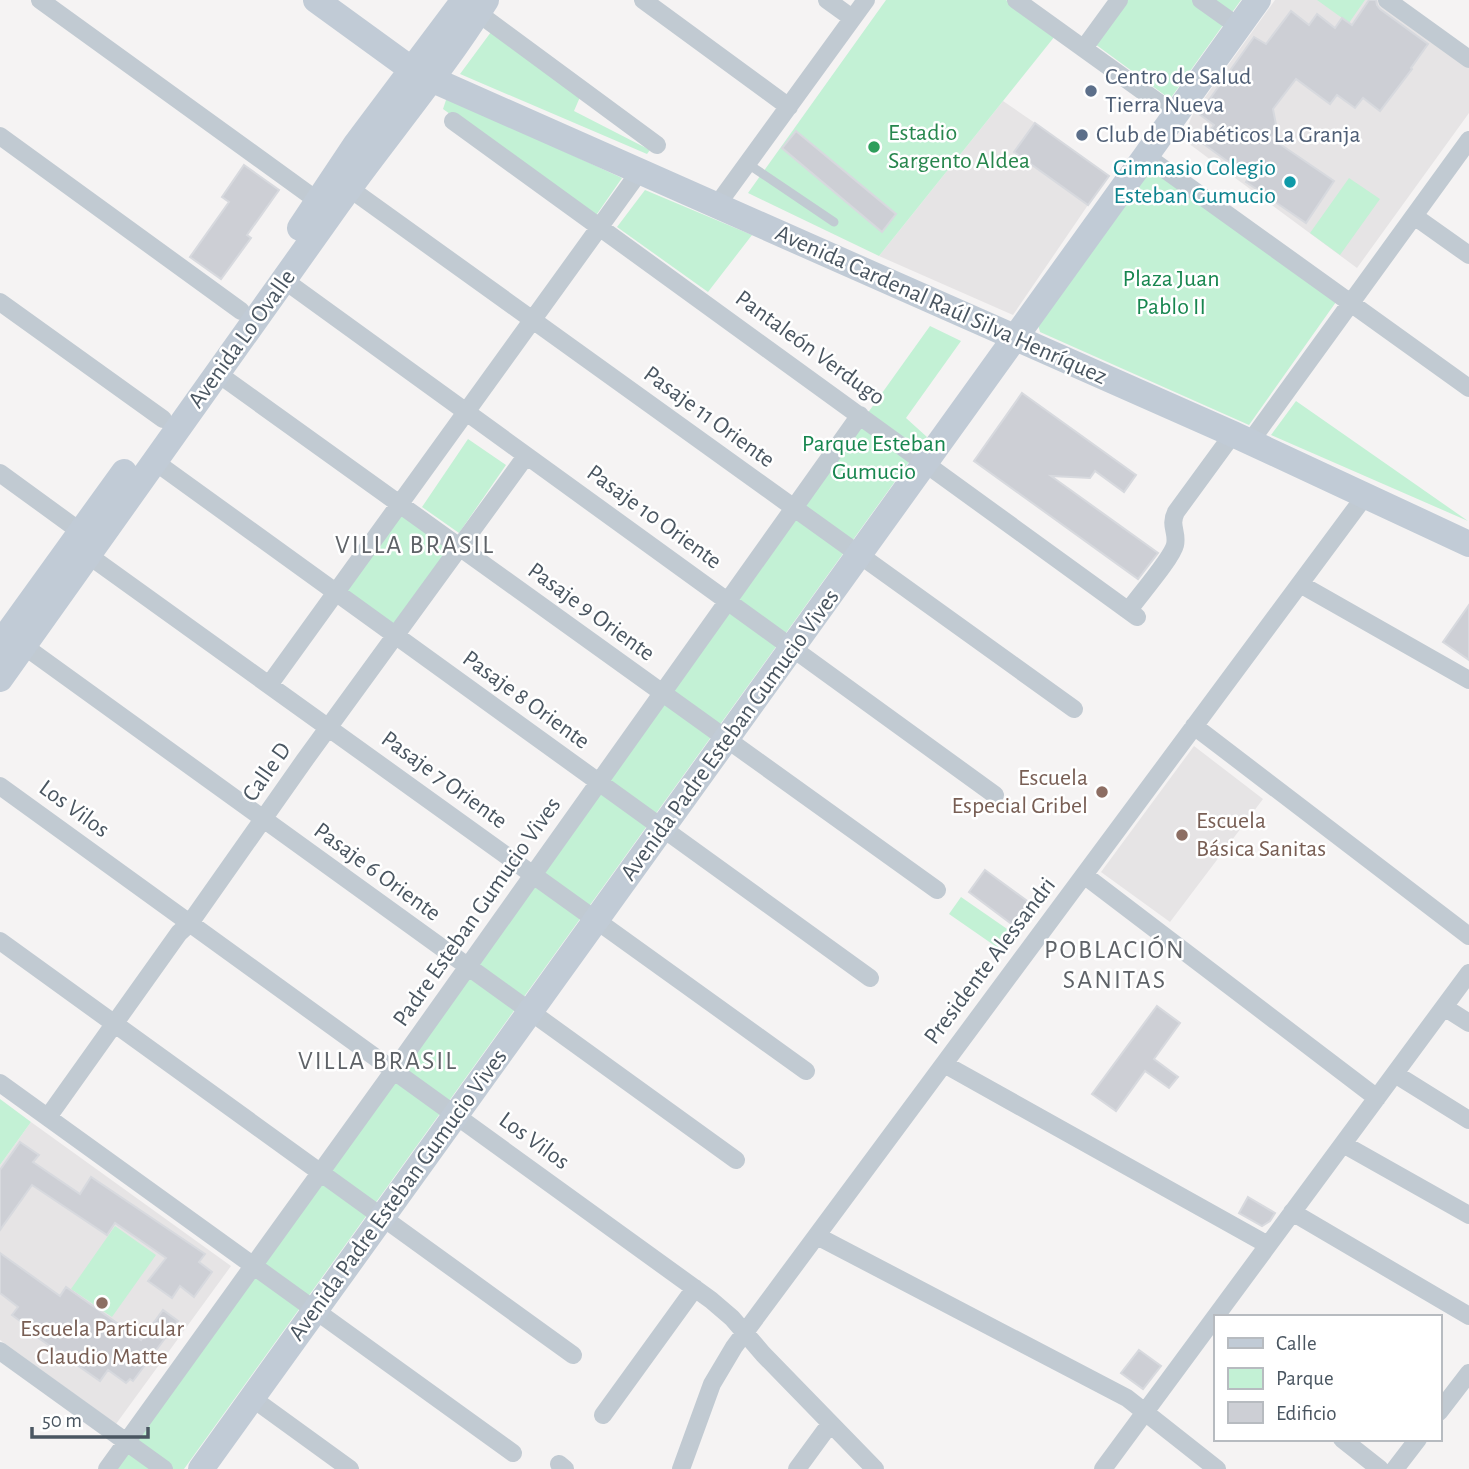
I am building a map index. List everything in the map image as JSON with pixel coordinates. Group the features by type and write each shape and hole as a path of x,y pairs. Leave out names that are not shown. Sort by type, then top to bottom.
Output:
{"main road":[{"name":"Avenida Cardenal Raúl Silva Henríquez","path":"316,0 421,74 1241,438 1469,544"},
{"name":"Avenida Padre Esteban Gumucio Vives","path":"201,1469 1258,0"},
{"name":"Avenida Lo Ovalle","path":"0,679 12,645 85,543 163,419 356,144 421,74 476,4"},
{"name":"Avenida Lo Ovalle","path":"85,543 154,461 284,280 349,188 421,74"}],"street":[{"path":"40,0 318,201"},
{"path":"643,0 789,107"},
{"path":"827,0 852,18"},
{"path":"717,205 866,0"},
{"path":"1016,0 1176,115"},
{"path":"1084,48 1119,0"},
{"path":"1201,0 1239,27"},
{"path":"1387,0 1469,59"},
{"path":"476,4 657,145"},
{"name":"Pantaleón Verdugo","path":"453,121 1133,613 1172,552 1175,540 1172,522 1177,512 1241,438"},
{"path":"0,136 241,311"},
{"path":"1241,438 1350,303 1469,139"},
{"path":"1146,156 1469,388"},
{"path":"270,685 639,171"},
{"name":"Pasaje 11 Oriente","path":"349,188 1074,709"},
{"path":"1414,216 1469,255"},
{"name":"Pasaje 10 Oriente","path":"284,280 995,795"},
{"path":"0,302 163,419"},
{"name":"Pasaje 9 Oriente","path":"216,373 937,890"},
{"name":"Padre Esteban Gumucio Vives","path":"107,1469 860,415"},
{"name":"Calle D","path":"48,1117 526,456"},
{"name":"Pasaje 8 Oriente","path":"154,461 870,978"},
{"name":"Pasaje 7 Oriente","path":"0,473 85,543 270,685 806,1071"},
{"name":"Presidente Alessandri","path":"681,1469 712,1384 744,1332 1365,496"},
{"path":"1300,584 1469,680"},
{"name":"Pasaje 6 Oriente","path":"12,645 263,819 736,1160"},
{"path":"1194,726 1469,936"},
{"name":"Los Vilos","path":"0,786 722,1309 875,1469"},
{"path":"1084,875 1377,1098"},
{"path":"0,942 573,1355"},
{"path":"1223,1315 1268,1245 1469,973"},
{"path":"1444,1007 1469,1023"},
{"path":"944,1064 1268,1245"},
{"path":"1395,1074 1469,1120"},
{"path":"0,1083 513,1453"},
{"path":"1343,1144 1469,1215"},
{"path":"1292,1212 1469,1316"},
{"path":"817,1236 1126,1398 1217,1469"},
{"path":"603,1415 695,1288"},
{"path":"1103,1469 1145,1412 1209,1337"},
{"path":"0,1351 164,1469"},
{"path":"1441,1409 1469,1373"},
{"path":"252,1398 350,1469"},
{"path":"797,1469 830,1424"},
{"path":"1345,1441 1380,1469"},
{"path":"1395,1469 1416,1441"}],"lane":[{"path":"748,164 834,222"}],"shaded area":[{"path":"1275,0 1379,0 1469,65 1469,113 1357,268 1188,143 1184,134 1193,114"},
{"path":"1003,101 1035,123 1014,153 1088,205 1013,315 879,256"},
{"name":"Escuela Básica Sanitas","path":"1194,746 1263,799 1170,922 1101,872"},
{"name":"Escuela Particular Claudio Matte","path":"31,1122 231,1266 116,1424 0,1340 0,1165"}],"green space":[{"name":"Estadio Sargento Aldea","path":"886,0 1006,0 1055,36 879,256 748,193"},
{"path":"1127,0 1241,0 1170,99 1095,44"},
{"path":"1317,0 1365,0 1349,23"},
{"path":"491,32 580,97 574,111 650,150 647,154 460,74"},
{"path":"447,97 622,178 597,214 592,215 443,109"},
{"name":"Plaza Juan Pablo II","path":"1152,168 1336,302 1249,425 1040,332 1037,321"},
{"path":"1349,178 1380,199 1340,255 1310,233"},
{"path":"645,190 752,235 708,292 617,227"},
{"name":"Parque Esteban Gumucio","path":"930,326 961,341 906,418 927,437 184,1469 112,1469"},
{"path":"1296,401 1468,521 1271,435"},
{"path":"468,439 506,465 459,533 422,507"},
{"path":"403,514 448,545 448,552 397,622 392,625 348,594 345,587"},
{"path":"961,897 1010,931 998,948 949,914"},
{"path":"0,1099 31,1122 0,1165"},
{"path":"115,1226 156,1255 112,1317 71,1289"}],"building":[{"path":"1369,0 1376,0 1380,9 1428,44 1380,111 1363,98 1355,108 1337,95 1330,104 1296,79 1273,109 1277,130 1271,138 1334,181 1306,223 1246,182 1249,177 1201,142 1214,125 1199,114 1254,37 1266,44 1291,11 1309,25 1317,14 1335,28 1342,18 1352,25"},
{"path":"1035,123 1109,176 1088,205 1014,152"},
{"path":"796,131 896,214 882,232 782,148"},
{"path":"244,165 279,190 247,235 251,238 221,279 190,257 229,202 222,197"},
{"path":"1022,393 1136,475 1124,492 1095,471 1090,478 1051,476 1158,553 1138,579 974,461"},
{"path":"1469,605 1469,660 1443,642"},
{"path":"985,870 1034,906 1017,928 969,892"},
{"path":"1157,1006 1180,1023 1154,1059 1178,1077 1169,1088 1145,1071 1116,1111 1092,1094"},
{"path":"20,1142 39,1155 33,1162 80,1194 91,1177 205,1254 199,1262 212,1272 194,1297 180,1286 172,1298 148,1281 166,1258 115,1223 107,1235 32,1185 0,1230 0,1170"},
{"path":"1248,1197 1275,1213 1270,1221 1262,1226 1239,1213"},
{"path":"0,1253 60,1296 66,1287 141,1340 163,1310 178,1321 133,1381 130,1379 126,1383 108,1370 100,1381 33,1334 35,1332 12,1315 18,1307 0,1293"},
{"path":"1139,1350 1161,1366 1143,1389 1121,1373"}],"place":[{"name":"Centro de Salud Tierra Nueva","path":"1091,91"},
{"name":"Club de Diabéticos La Granja","path":"1082,135"},
{"name":"Estadio Sargento Aldea","path":"874,147"},
{"name":"Gimnasio Colegio Esteban Gumucio","path":"1290,182"},
{"name":"Escuela Especial Gribel","path":"1102,792"},
{"name":"Escuela Básica Sanitas","path":"1182,835"},
{"name":"Escuela Particular Claudio Matte","path":"102,1303"}],"district":[{"name":"VILLA BRASIL","path":"415,545"},
{"name":"POBLACIÓN SANITAS","path":"1115,965"},
{"name":"VILLA BRASIL","path":"378,1061"}]}
